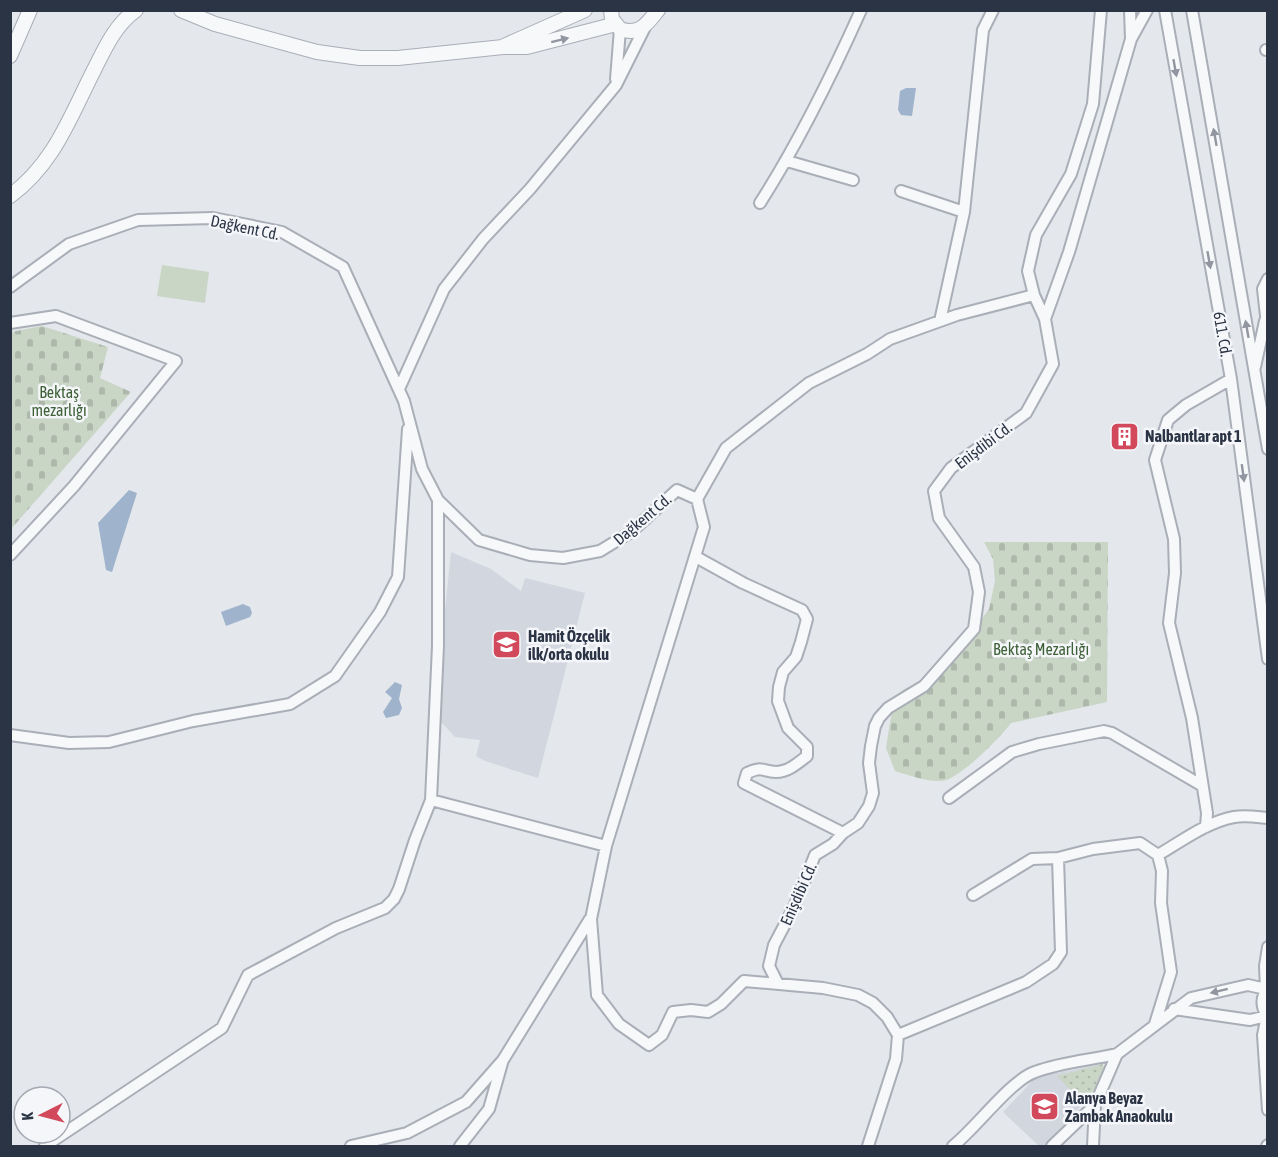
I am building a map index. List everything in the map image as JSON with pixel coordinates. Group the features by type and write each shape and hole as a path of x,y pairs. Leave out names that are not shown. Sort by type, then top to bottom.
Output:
{"street":[{"path":"10,56 30,10"},
{"path":"10,196 40,170 53,151 108,42 123,21 136,10"},
{"path":"181,10 215,24 317,52 360,58 398,58 502,47 527,47 616,21 633,31 651,17"},
{"path":"502,47 522,36 585,10"},
{"path":"760,203 787,161 834,72 861,10"},
{"path":"940,321 964,212 983,30 993,10"},
{"name":"Enişdibi Cd.","path":"778,984 770,966 774,945 794,907 815,855 833,844 843,833 858,823 869,806 873,793 869,763 875,726 879,718 888,708 924,686 974,629 979,592 974,567 939,518 934,491 951,468 1026,413 1053,364 1045,319 1034,295 1028,271 1036,235 1071,174 1093,104 1101,10"},
{"path":"1130,10 1131,39"},
{"name":"Enişdibi Cd.","path":"1045,319 1069,252 1131,39 1148,10"},
{"name":"611. Cd.","path":"1165,10 1231,379 1268,659"},
{"name":"611. Cd.","path":"1192,10 1268,449"},
{"path":"399,389 444,289 483,239 530,189 616,85 651,17"},
{"path":"616,21 616,85"},
{"path":"787,161 854,180"},
{"path":"901,190 964,212"},
{"name":"Dağkent Cd.","path":"10,287 69,244 138,220 213,218 282,232 343,267 404,401 422,469 438,500 479,540 530,555 563,558 600,551 631,532 677,490 697,499 704,527 606,846 591,919 597,995 619,1023 649,1045 662,1035 673,1012 691,1010 708,1012 721,1004 744,981 778,984"},
{"path":"1254,370 1266,323 1263,289 1268,279"},
{"path":"697,499 726,448 809,383 867,354 890,339 957,315 1034,295"},
{"path":"10,323 56,316 176,361 74,486 10,555"},
{"path":"1206,827 1207,813 1192,718 1169,622 1175,573 1174,539 1155,460 1168,420 1186,405 1231,379"},
{"path":"10,735 69,743 110,742 193,721 290,704 335,676 380,612 398,577 408,420"},
{"path":"45,1146 222,1028 248,975 336,928 385,908 394,899 430,800 438,646 438,500"},
{"path":"696,557 743,583 802,610 807,619 796,657 783,672 778,701 788,728 807,747 807,756 794,766 777,772 758,768 747,773 744,783 843,833"},
{"path":"949,798 1012,752 1104,731 1112,733 1201,785"},
{"path":"430,800 606,846"},
{"path":"1158,855 1206,827 1234,817 1251,815 1268,818"},
{"path":"973,895 1032,859 1058,858 1093,849 1140,843 1158,855 1162,871 1161,903 1171,972 1155,1024"},
{"path":"898,1035 1026,982 1053,964 1061,952 1058,858"},
{"path":"351,1146 407,1133 466,1102 503,1060 591,919"},
{"path":"1268,946 1265,966 1267,988 1262,1003 1267,1017 1263,1035 1268,1110"},
{"path":"778,984 823,988 858,995 873,1003 887,1017 898,1035 896,1059 868,1146"},
{"path":"1093,1146 1095,1105 1118,1054 1191,998 1248,985 1267,988"},
{"path":"1174,1009 1250,1020 1267,1017"},
{"path":"953,1146 970,1133 1013,1087 1034,1072 1118,1054"},
{"path":"460,1146 489,1109 503,1060"},
{"path":"1052,1146 1095,1105"}],"shaded area":[{"name":"Hamit Özçelik ilk/orta okulu","path":"451,552 491,569 521,591 525,578 585,593 538,778 476,756 480,740 455,737 441,722 436,697"},
{"name":"Alanya Beyaz Zambak Anaokulu","path":"1103,1064 1105,1076 1048,1146 1039,1146 1003,1112 1036,1077"}],"green space":[{"path":"162,265 209,272 205,303 157,296"},
{"name":"Bektaş mezarlığı","path":"42,326 108,347 100,378 131,392 11,529 11,332"},
{"name":"Bektaş Mezarlığı","path":"984,542 1108,542 1107,702 1011,723 972,763 946,780 928,780 895,771 886,748 892,710 900,692 939,670 954,657 989,609 995,581 993,559"},
{"path":"1103,1064 1105,1076 1083,1103 1057,1076"}],"water":[{"path":"906,88 916,88 912,116 901,115 898,110 900,91"},
{"path":"129,490 137,493 112,572 106,570 98,523"},
{"path":"243,604 250,607 252,613 250,617 226,626 221,612"},
{"path":"395,682 402,685 399,699 402,708 399,715 386,718 383,712 392,698 385,692"}],"place":[{"name":"Nalbantlar apt 1","path":"1124,436"},
{"name":"Hamit Özçelik ilk/orta okulu","path":"507,645"},
{"name":"Alanya Beyaz Zambak Anaokulu","path":"1044,1107"}]}
